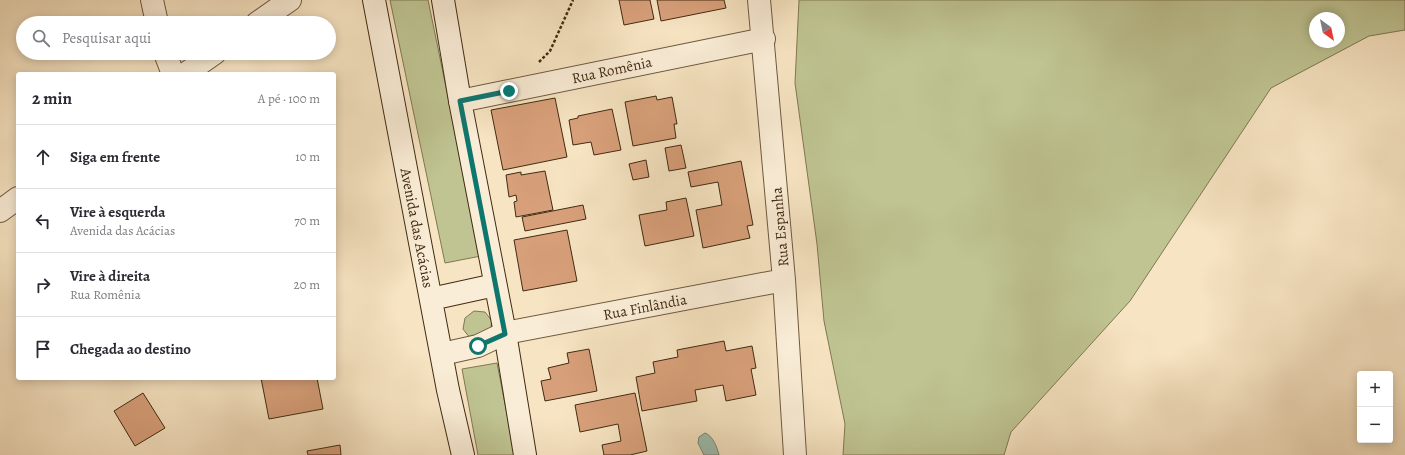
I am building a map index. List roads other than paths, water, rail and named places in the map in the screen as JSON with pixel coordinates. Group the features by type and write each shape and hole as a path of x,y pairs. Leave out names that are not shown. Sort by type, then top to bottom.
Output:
{"street":[{"path":"152,0 155,16"},
{"path":"267,16 290,0"},
{"name":"Avenida das Acácias","path":"374,0 448,390 463,455"},
{"path":"443,0 460,101 505,334 525,455"},
{"name":"Rua Espanha","path":"759,0 764,39 784,280 796,455"},
{"name":"Rua Romênia","path":"460,101 764,39"},
{"path":"168,60 172,72"},
{"path":"188,72 204,60"},
{"path":"0,211 16,199"},
{"name":"Rua Finlândia","path":"442,354 478,346 505,334 784,280"},
{"path":"431,299 495,285"}]}
